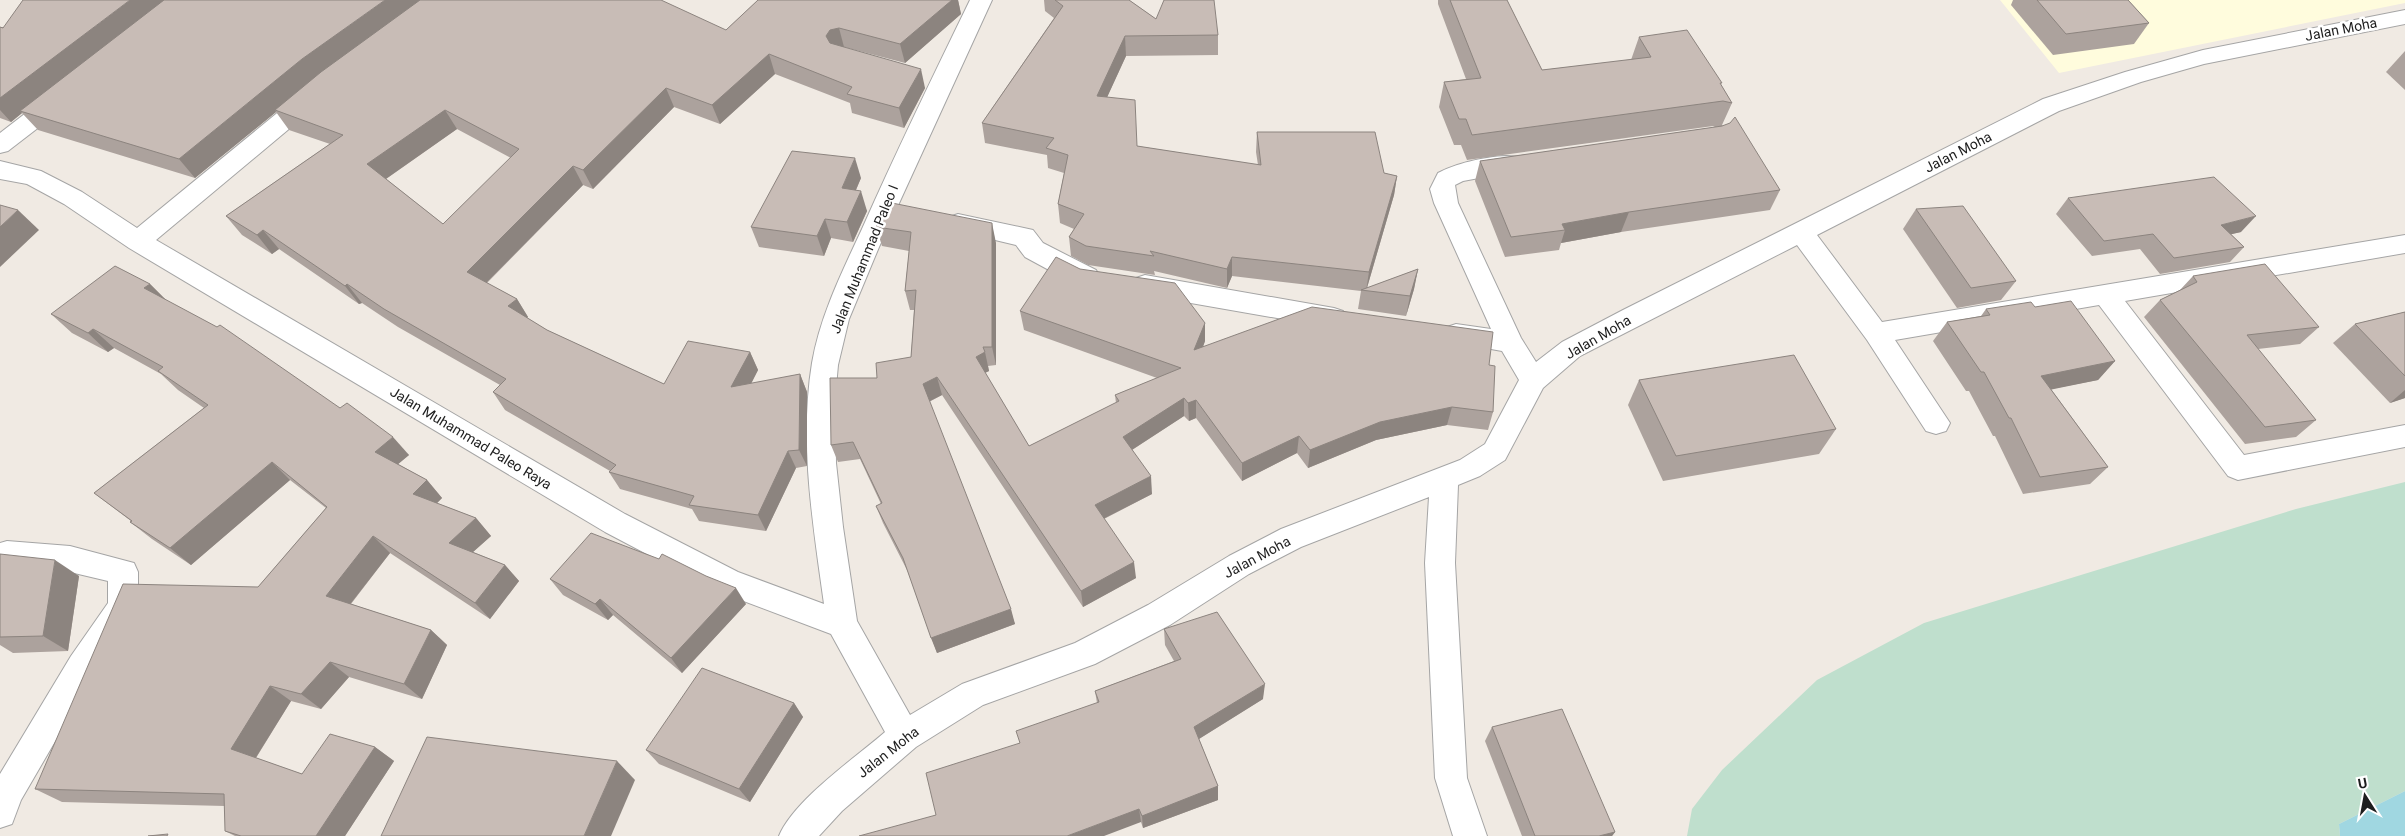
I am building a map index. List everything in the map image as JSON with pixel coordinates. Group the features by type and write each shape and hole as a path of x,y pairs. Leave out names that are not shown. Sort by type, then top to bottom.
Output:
{"street":[{"name":"Jalan Muhammad Paleo I","path":"842,624 822,492 821,412 833,327 883,208 933,81 981,0"},
{"name":"Jalan Moha","path":"796,836 830,800 905,736 974,694 1084,654 1159,615 1239,565 1291,538 1470,468 1495,452 1533,380 1571,349 2051,105 2132,77 2203,57 2405,17"},
{"path":"0,145 79,84"},
{"path":"138,241 325,85"},
{"path":"1533,380 1510,342 1446,203 1443,183 1448,176 1459,172 1537,161"},
{"name":"Jalan Muhammad Paleo Raya","path":"0,170 33,178 73,198 138,241 615,523 728,582 842,624"},
{"path":"883,208 911,214"},
{"path":"940,220 1024,236 1034,250 1082,276 1279,310 1356,321"},
{"path":"1801,232 1876,332 1936,423"},
{"path":"1876,332 2405,244"},
{"path":"2105,294 2238,468 2405,436"},
{"path":"1433,331 1510,342"},
{"path":"1444,478 1440,564 1451,778 1470,836"},
{"path":"0,556 7,554 70,559 123,572 123,606 82,666 8,792 0,812"},
{"path":"842,624 905,736"}],"shaded area":[{"path":"2000,0 2405,0 2405,3 2059,73"}],"green space":[{"path":"2405,482 2405,791 2339,824 2340,836 1687,836 1692,809 1722,770 1817,680 1924,623 2296,509"}],"water":[{"path":"2405,791 2405,836 2340,836 2339,824"}],"building":[{"path":"23,0 130,0 0,98 0,27 3,28"},
{"path":"164,0 385,0 302,59 179,159 20,111"},
{"path":"420,0 661,0 726,30 758,0 952,0 900,44 839,28 830,30 826,36 830,43 921,69 899,108 847,94 852,87 769,54 712,105 666,88 583,170 573,166 467,272 517,299 508,306 547,330 664,384 688,341 750,352 731,387 800,374 799,450 788,451 758,515 689,505 694,496 609,472 616,465 493,392 506,379 384,309 347,284 345,286 263,230 257,235 226,216 343,135 275,110 321,72","holes":["445,110 519,149 443,224 367,164"]},
{"path":"1055,0 1129,0 1156,19 1164,0 1214,0 1218,35 1125,36 1097,96 1135,100 1137,146 1261,165 1257,132 1375,132 1384,173 1397,176 1369,272 1232,257 1227,269 1150,251 1154,256 1086,246 1069,237 1084,214 1058,204 1068,155 1046,148 1054,138 982,123 1063,6"},
{"path":"1450,0 1507,0 1542,70 1651,57 1639,37 1687,30 1722,83 1720,83 1732,103 1723,101 1472,135 1466,119 1459,119 1444,82 1481,78"},
{"path":"2037,0 2128,0 2149,23 2066,34"},
{"path":"1735,117 1780,190 1629,212 1562,224 1565,230 1511,237 1480,161 1722,126 1730,123"},
{"path":"792,151 855,158 842,188 861,191 847,222 825,219 817,236 751,227"},
{"path":"2214,177 2256,216 2221,225 2244,247 2174,258 2153,234 2104,241 2068,198"},
{"path":"887,202 992,223 992,347 983,347 985,352 976,357 1029,446 1119,401 1115,395 1181,368 1020,311 1056,257 1080,269 1175,283 1205,323 1194,350 1312,307 1493,332 1489,365 1495,366 1493,412 1452,407 1380,422 1310,450 1299,436 1242,463 1196,400 1188,403 1184,398 1123,437 1151,476 1095,505 1134,562 1081,591 937,377 923,384 1011,609 931,638 903,558 876,506 882,503 853,442 831,445 830,378 877,378 876,363 911,357 916,290 905,291 911,232 876,227"},
{"path":"0,205 18,210 0,227"},
{"path":"1963,206 2016,281 1971,288 1916,209"},
{"path":"2265,264 2319,327 2247,335 2316,420 2265,427 2160,300 2197,282 2193,276"},
{"path":"115,266 150,284 144,288 217,327 220,325 340,408 347,403 393,437 375,452 427,480 413,494 476,518 449,543 505,565 475,603 373,536 326,596 431,630 404,684 330,662 301,694 270,686 231,749 302,774 330,734 375,747 316,836 241,836 225,831 224,794 35,789 123,584 258,587 327,507 272,462 170,548 130,522 132,521 94,493 208,405 158,371 163,367 93,329 88,333 51,314"},
{"path":"1418,269 1410,296 1361,290"},
{"path":"2071,301 2115,361 2041,376 2108,467 2040,477 2011,418 2009,418 1984,372 1981,372 1947,322 1990,315 1986,309 2031,302 2035,307"},
{"path":"2405,312 2405,376 2355,324"},
{"path":"1794,355 1836,429 1676,456 1639,380"},
{"path":"591,533 659,559 662,554 706,576 736,588 671,658 600,599 595,604 550,579"},
{"path":"0,554 55,560 43,636 0,637"},
{"path":"1217,612 1265,684 1194,727 1218,786 1142,816 1139,809 1067,836 859,836 936,815 926,773 1020,743 1016,731 1099,702 1095,691 1181,659 1164,629"},
{"path":"702,668 794,703 739,789 646,750"},
{"path":"1562,709 1615,832 1599,836 1535,836 1492,727"},
{"path":"427,737 617,761 584,836 381,836"},
{"path":"168,834 167,836 148,836"}]}
